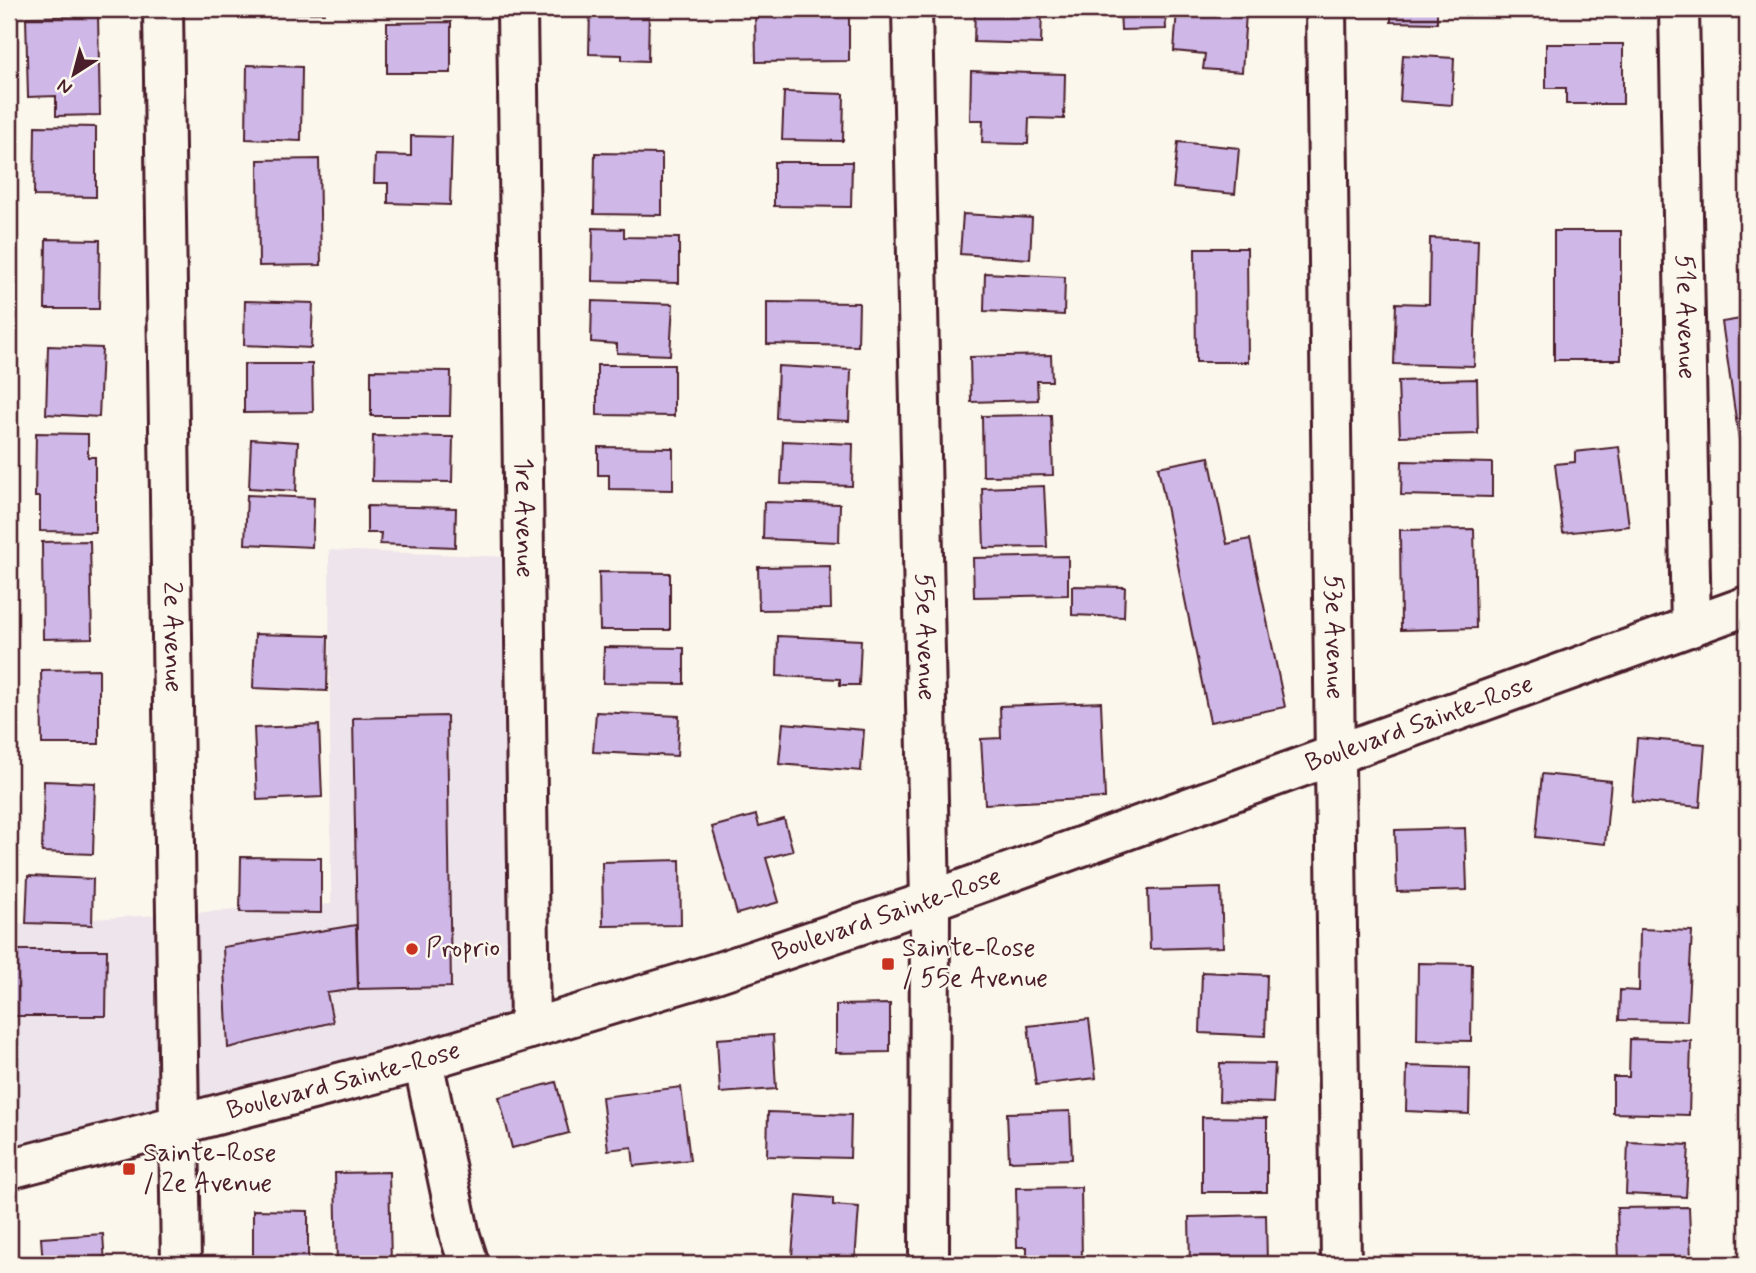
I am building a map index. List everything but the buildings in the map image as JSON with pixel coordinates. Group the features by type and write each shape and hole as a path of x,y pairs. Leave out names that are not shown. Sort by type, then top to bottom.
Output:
{"street":[{"name":"2e Avenue","path":"163,9 180,1264"},
{"name":"1re Avenue","path":"517,9 530,1029"},
{"name":"55e Avenue","path":"912,9 930,901 929,1264"},
{"name":"53e Avenue","path":"1326,9 1340,1264"},
{"name":"51e Avenue","path":"1679,9 1691,626"},
{"name":"Boulevard Sainte-Rose","path":"9,1168 423,1061 716,973 930,901 1747,606"},
{"path":"423,1061 460,1236 469,1264"}],"shaded area":[{"path":"329,550 512,557 517,1017 9,1154 9,924 331,904"}],"place":[{"name":"Proprio","path":"412,949"},
{"name":"Sainte-Rose / 55e Avenue","path":"888,964"},
{"name":"Sainte-Rose / 2e Avenue","path":"129,1169"}]}
